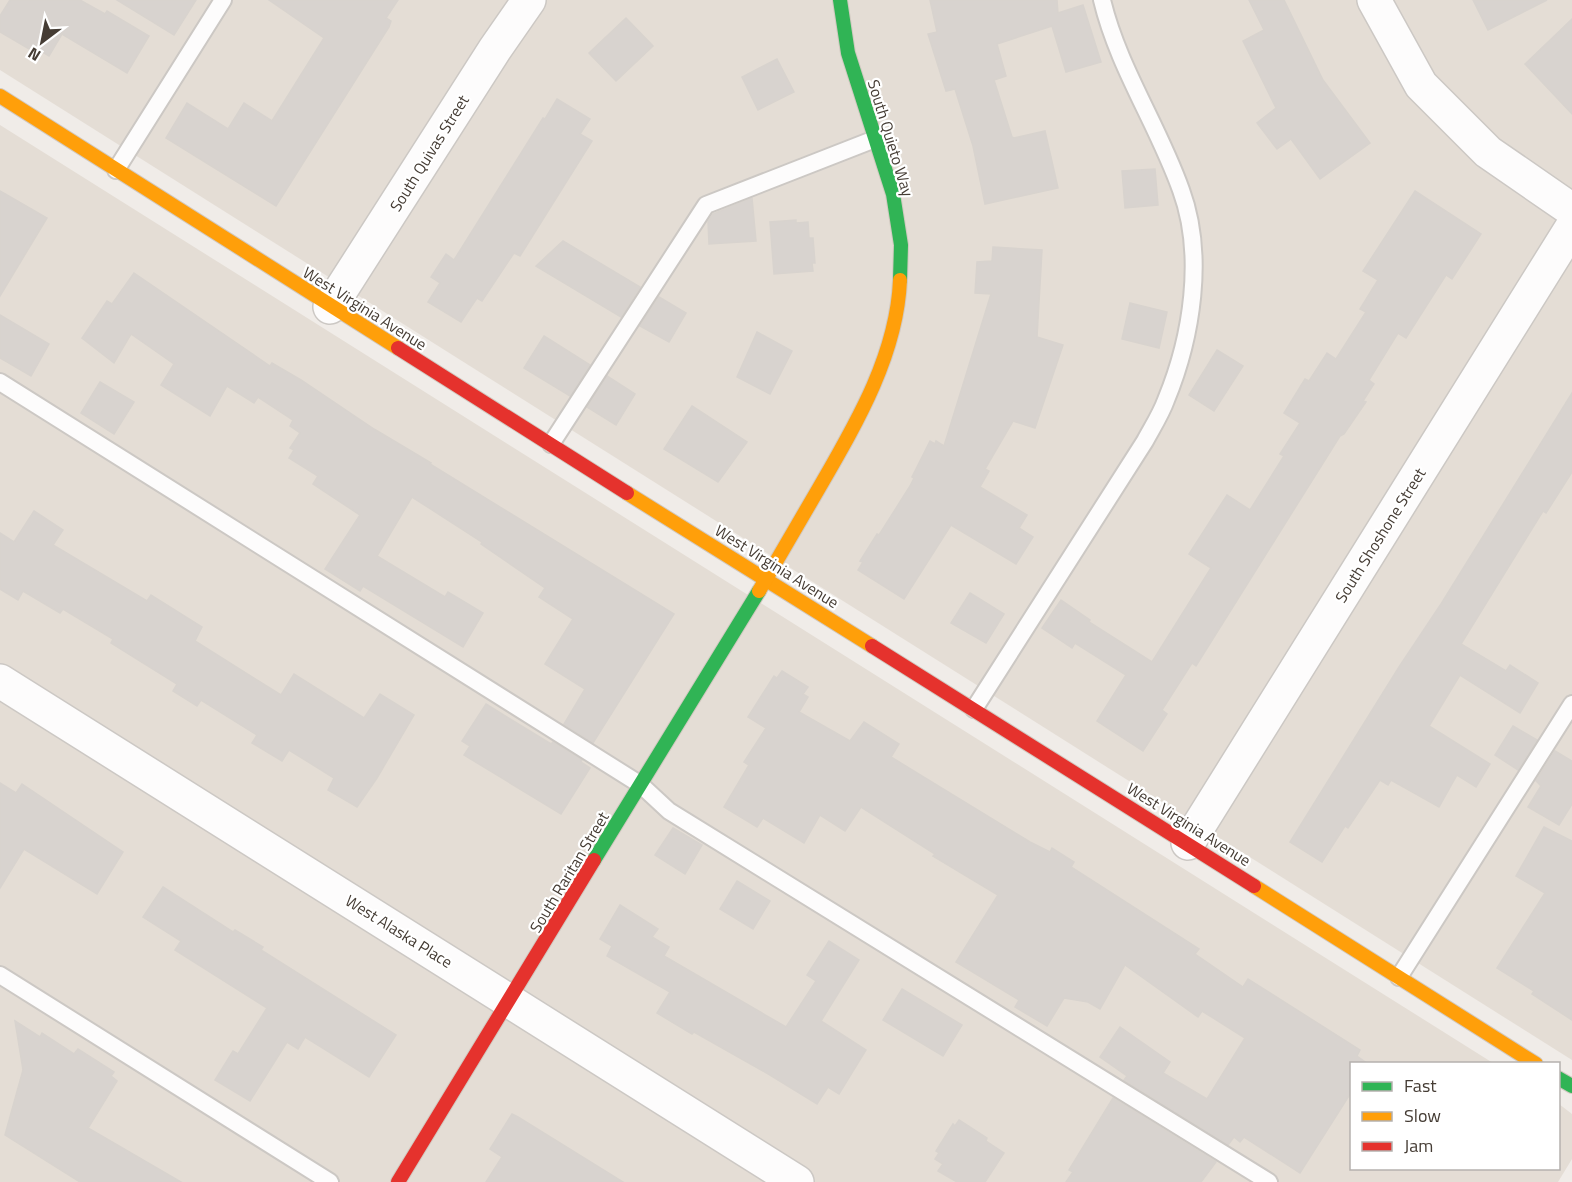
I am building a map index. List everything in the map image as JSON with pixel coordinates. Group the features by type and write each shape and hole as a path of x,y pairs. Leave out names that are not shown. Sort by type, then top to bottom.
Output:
{"street":[{"name":"South Quivas Street","path":"330,307 495,49 529,0"},
{"name":"South Quieto Way","path":"766,579 861,415 882,363 899,303 901,245 893,194 848,52 840,0"},
{"path":"1374,0 1421,85 1488,152 1572,210"},
{"name":"West Virginia Avenue","path":"0,96 330,307 1188,843 1533,1062"},
{"name":"South Shoshone Street","path":"1188,843 1572,227"},
{"name":"South Raritan Street","path":"398,1182 766,579"},
{"name":"West Alaska Place","path":"0,681 797,1182"}],"lane":[{"path":"116,170 223,0"},
{"path":"974,709 1145,441 1166,400 1185,337 1194,282 1193,233 1182,190 1160,139 1127,74 1107,22 1102,0"},
{"path":"551,444 706,205 875,139"},
{"path":"0,382 641,785 669,812 1269,1182"},
{"path":"1399,977 1572,704"},
{"path":"0,975 330,1182"}],"shaded area":[{"path":"0,0 1572,0 1572,1060 0,70"},
{"path":"0,125 1491,1062 1350,1062 1350,1170 1560,1170 1560,1105 1572,1114 1572,1159 1558,1182 0,1182"}],"building":[{"path":"10,0 80,0 105,14 107,11 149,36 127,73 62,34 49,56 34,47 31,50 0,32 0,16"},
{"path":"117,0 196,0 174,35"},
{"path":"269,0 398,0 386,18 391,21 389,27 276,206 166,138 187,103 228,129 244,103 272,121 324,38"},
{"path":"930,0 1057,0 1058,13 1083,5 1101,62 1066,72 1052,26 997,44 1006,76 994,80 1012,137 1045,131 1058,188 985,204 973,146 955,89 946,91 928,34 937,32"},
{"path":"1249,0 1284,0 1323,80 1370,143 1320,179 1291,139 1277,149 1257,123 1276,108 1243,41 1264,30"},
{"path":"1473,0 1547,0 1488,30"},
{"path":"626,18 653,46 616,81 589,53"},
{"path":"1572,19 1572,114 1525,64"},
{"path":"777,59 794,92 758,110 742,77"},
{"path":"557,99 590,119 580,134 592,141 520,256 514,253 482,301 477,298 461,322 428,302 440,283 431,277 446,254 454,260"},
{"path":"1155,169 1158,205 1125,208 1122,171"},
{"path":"0,191 47,218 0,296"},
{"path":"1415,191 1481,234 1452,279 1446,275 1406,338 1398,333 1369,380 1374,384 1363,401 1366,402 1344,434 1340,436 1196,666 1192,663 1162,710 1167,714 1143,751 1097,721 1126,675 1075,643 1072,648 1042,628 1061,600 1090,620 1089,622 1152,662 1211,568 1189,554 1227,495 1250,510 1284,456 1280,454 1300,423 1284,413 1305,379 1309,381 1327,353 1336,359 1366,312 1360,309 1378,280 1363,271"},
{"path":"752,198 756,241 709,244 708,222 713,214"},
{"path":"796,220 796,223 808,222 809,238 813,238 815,263 812,263 813,271 774,274 770,222"},
{"path":"563,241 640,287 621,317 536,266"},
{"path":"993,247 1042,250 1037,337 1063,345 1035,428 1013,421 985,469 989,471 980,487 1027,515 1019,528 1033,537 1016,564 951,525 904,599 858,570 863,562 860,561 910,486 914,478 912,477 930,441 935,444 936,441 944,446 991,294 975,293 977,262 992,261"},
{"path":"134,273 270,366 272,363 301,380 374,429 674,614 593,743 564,724 585,689 545,664 573,619 539,597 545,588 481,544 482,542 412,497 377,556 445,597 448,592 483,613 463,647 363,586 360,591 325,569 360,515 313,484 318,476 289,458 294,450 290,448 300,433 290,426 293,420 258,397 254,403 227,386 210,416 161,385 174,364 131,334 114,363 82,338 107,301 112,304"},
{"path":"659,297 686,313 669,342 640,326"},
{"path":"1130,303 1167,312 1159,348 1122,339"},
{"path":"0,315 49,344 31,376 0,358"},
{"path":"757,332 792,351 770,394 737,377"},
{"path":"544,336 590,365 570,396 524,368"},
{"path":"1217,350 1243,366 1214,411 1189,395"},
{"path":"607,376 635,394 616,425 587,407"},
{"path":"100,382 134,402 114,434 81,413"},
{"path":"1572,393 1572,472 1546,513 1543,511 1461,644 1506,671 1510,665 1538,683 1520,713 1460,675 1429,726 1490,764 1476,787 1457,775 1439,807 1391,780 1388,785 1380,780 1348,828 1345,826 1322,862 1290,842"},
{"path":"692,406 747,442 718,482 664,449"},
{"path":"34,511 63,530 53,545 147,601 151,595 202,627 195,641 281,695 294,674 364,718 380,694 414,715 357,807 328,790 334,778 289,750 282,761 252,743 257,735 201,700 197,706 173,691 177,684 111,643 113,639 63,609 60,613 23,591 18,600 0,589 0,533 14,542"},
{"path":"970,593 1004,614 986,643 951,623"},
{"path":"782,671 808,687 803,694 808,697 799,712 850,741 864,722 899,744 891,757 1030,842 1050,852 1052,848 1074,862 1071,867 1199,949 1195,954 1243,987 1248,979 1360,1050 1357,1056 1365,1062 1350,1062 1350,1094 1300,1173 1244,1137 1240,1142 1234,1137 1228,1145 1124,1080 1127,1076 1100,1057 1120,1027 1170,1062 1163,1073 1207,1099 1245,1038 1202,1011 1198,1017 1125,965 1100,1009 1088,1002 1064,998 1047,1026 1015,1007 1019,1000 956,962 998,895 933,856 935,854 861,807 845,831 820,815 804,843 763,818 757,827 724,807 749,765 744,762 766,728 748,717 774,676 777,678"},
{"path":"486,704 551,744 553,742 582,760 581,762 590,768 561,814 464,755 470,746 462,741"},
{"path":"1513,726 1537,740 1518,770 1495,755"},
{"path":"1555,751 1572,761 1572,804 1559,825 1528,807 1541,786 1536,781"},
{"path":"0,783 16,793 22,784 123,852 97,894 24,849 0,888"},
{"path":"1544,827 1572,841 1572,1020 1532,994 1534,991 1497,968 1545,893 1516,876"},
{"path":"673,828 702,845 685,874 655,855"},
{"path":"737,881 770,901 753,929 720,909"},
{"path":"163,887 233,932 235,930 263,947 261,950 396,1035 369,1077 305,1037 298,1049 287,1042 250,1101 215,1080 233,1051 238,1054 267,1008 175,950 181,941 143,917"},
{"path":"620,905 658,929 652,937 669,947 664,956 786,1027 816,981 807,975 829,941 859,960 821,1021 866,1050 839,1094 828,1087 817,1104 770,1075 657,1013 670,992 607,956 612,946 600,939"},
{"path":"902,989 962,1025 943,1056 883,1020"},
{"path":"15,1021 40,1037 42,1033 74,1054 78,1049 114,1072 111,1076 117,1081 88,1128 181,1182 80,1182 5,1135 23,1070"},
{"path":"1113,1098 1216,1162 1201,1182 1066,1182 1073,1172 1069,1170"},
{"path":"512,1114 623,1182 486,1182 502,1157 490,1149"},
{"path":"959,1120 987,1138 986,1141 1004,1153 985,1182 957,1182 938,1171 943,1164 935,1159 939,1153 936,1151 953,1124 955,1126"}],"traffic: fast":[{"path":"840,0 848,53 893,194 901,245 900,280"},
{"path":"594,860 759,591"},
{"path":"1560,1079 1572,1086"}],"traffic: slow":[{"path":"0,96 398,348"},
{"path":"759,591 847,439 872,388 891,335 900,280"},
{"path":"627,493 872,646"},
{"path":"1254,886 1533,1062"}],"traffic: jam":[{"path":"398,348 627,493"},
{"path":"872,646 1254,886"},
{"path":"398,1182 594,860"}]}
